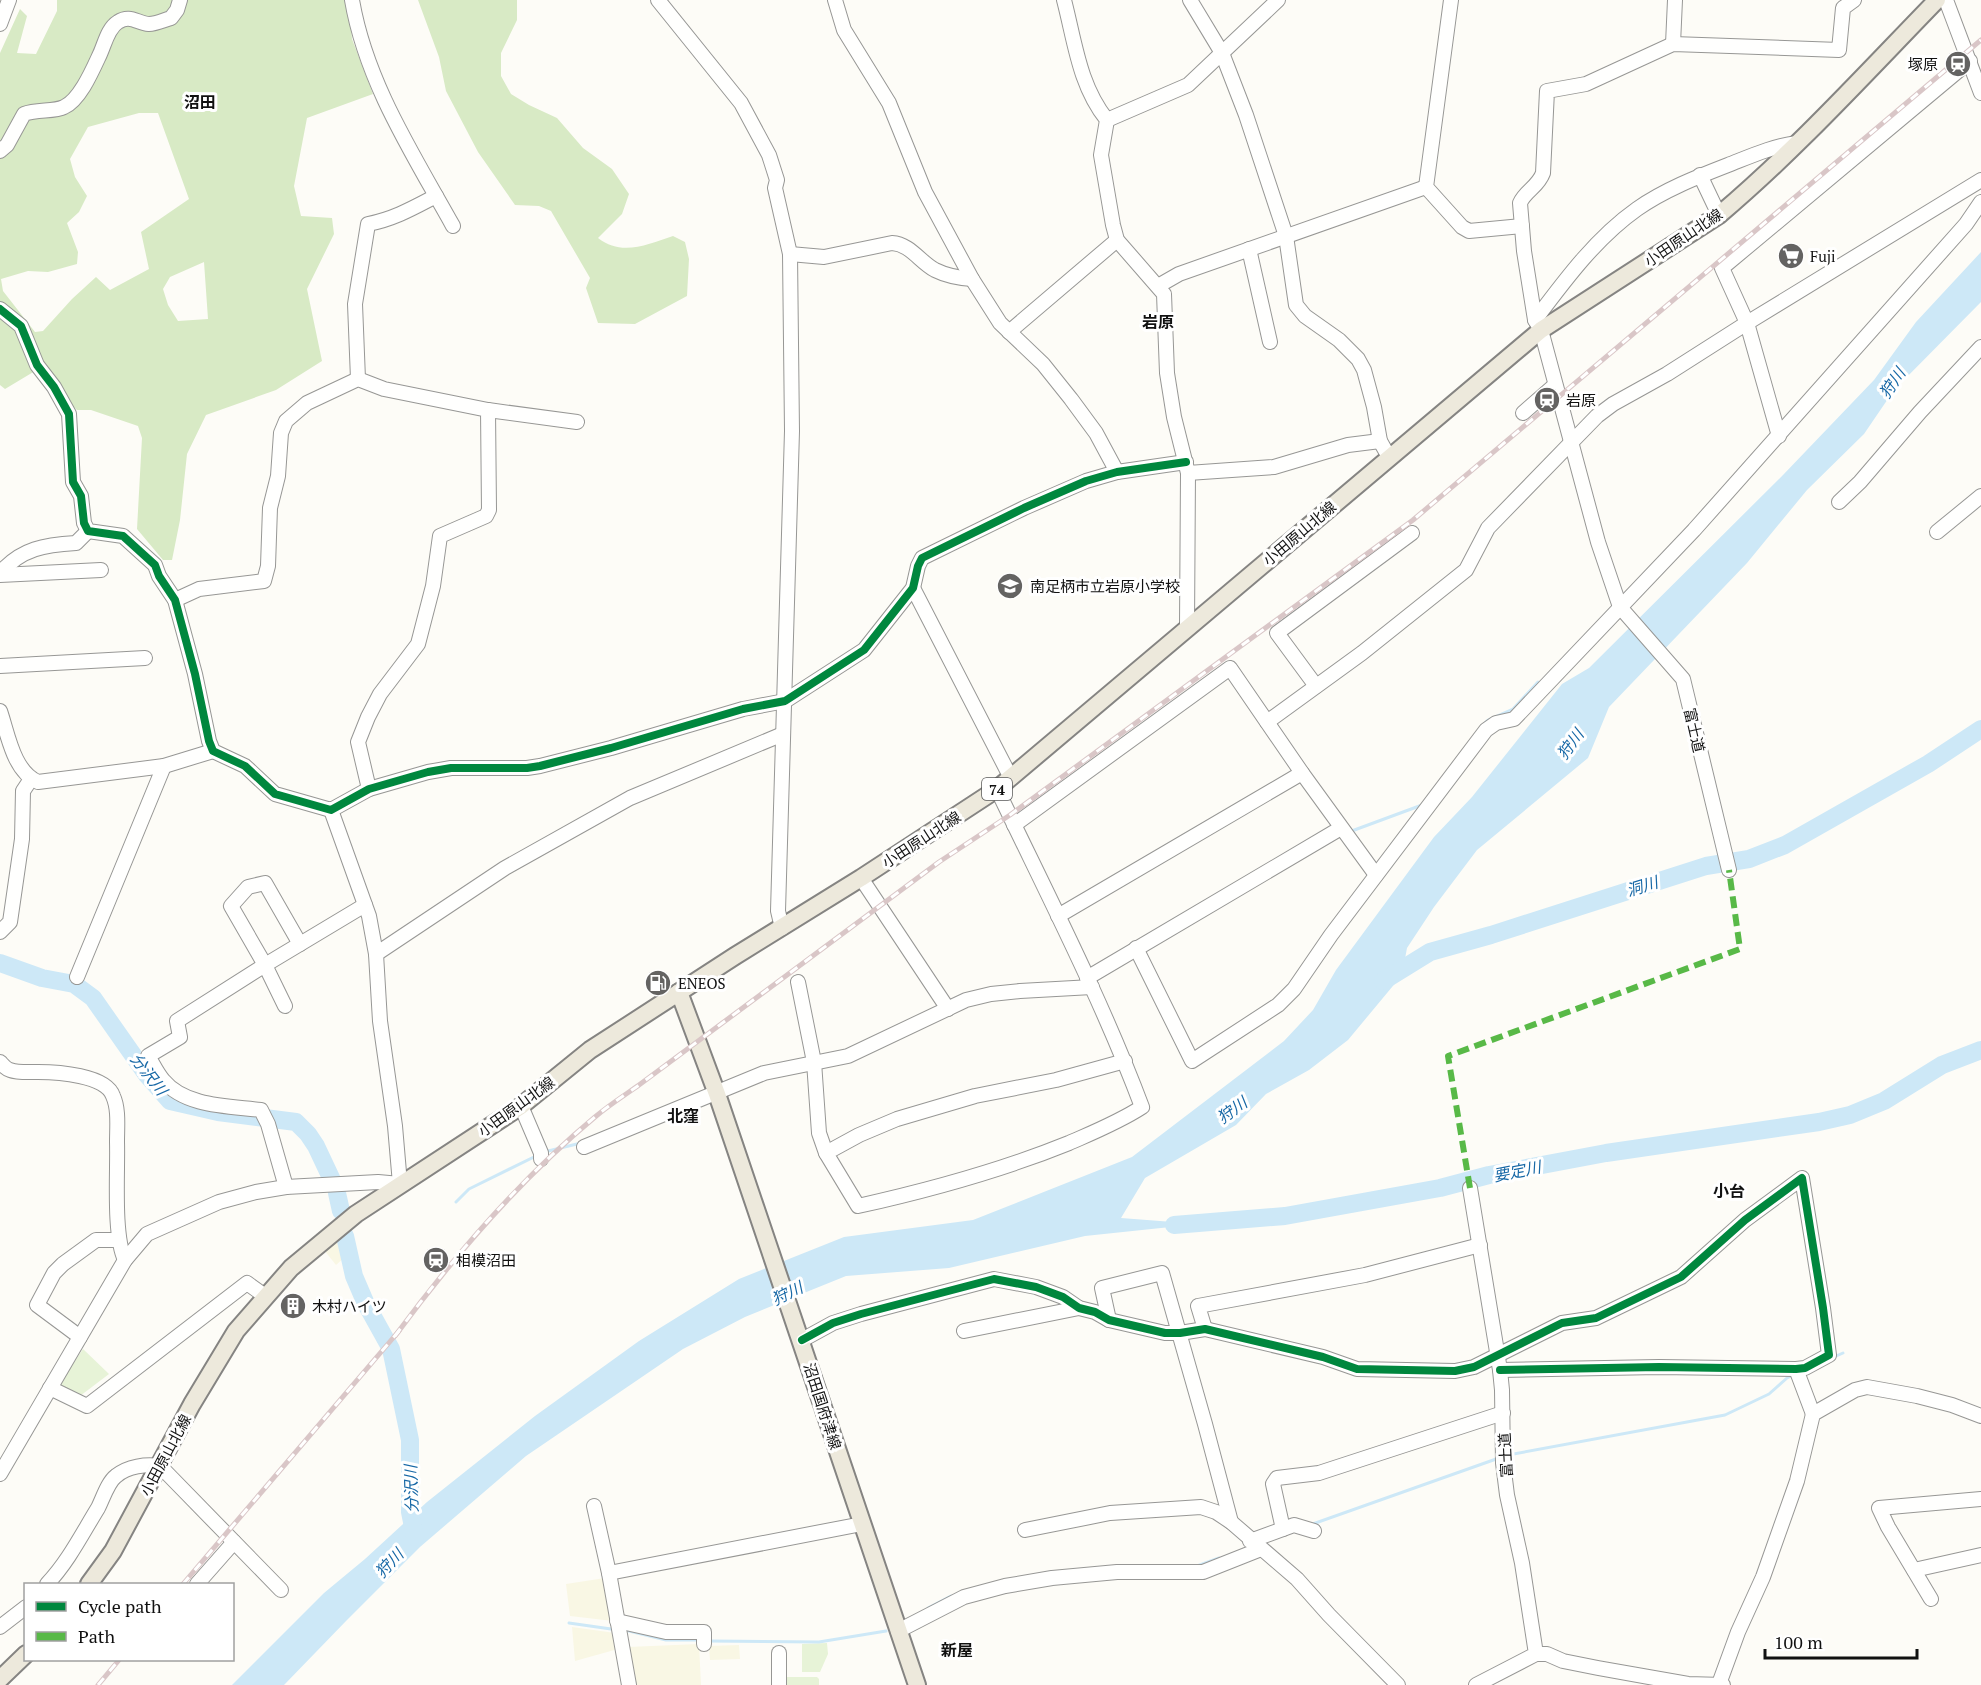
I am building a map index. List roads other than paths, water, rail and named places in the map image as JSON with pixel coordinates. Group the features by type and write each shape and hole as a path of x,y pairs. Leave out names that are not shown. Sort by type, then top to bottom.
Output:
{"main road":[{"name":"小田原山北線","path":"90,1583 112,1551 192,1404 236,1331 291,1268 347,1221 521,1106 590,1050 997,789 1389,457 1538,325 1719,215 1797,143 1937,0"},
{"name":"沼田国府津線","path":"679,992 717,1094 802,1340 916,1685"},
{"path":"0,1678 24,1656"}],"street":[{"path":"0,24 9,0"},
{"path":"0,151 7,145 24,114 35,110 56,110 71,102 78,95 110,30 116,23 133,18 147,24 171,18 180,0"},
{"path":"352,0 358,31 385,102 453,226"},
{"path":"658,0 741,103 769,155 777,180 775,188 790,254 792,431 778,912 782,928"},
{"path":"835,0 844,30 889,103 925,192 972,279 1000,323 1043,364 1071,399 1096,433 1117,472"},
{"path":"1064,0 1083,78 1095,105 1107,120 1101,155 1113,225 1118,240 1164,294 1167,373 1174,417 1187,467 1187,627"},
{"path":"1190,0 1222,53 1246,115 1286,236 1296,305 1305,316 1339,340 1358,359 1364,370 1374,407 1380,441 1389,457"},
{"path":"1107,120 1188,85 1278,0"},
{"path":"1451,0 1426,187 1462,227 1469,231 1522,226"},
{"path":"1676,0 1673,45 1839,51 1843,8 1854,0"},
{"path":"1946,0 1981,93"},
{"name":"富士道","path":"1673,45 1586,84 1547,90 1543,172 1540,182 1522,199 1522,226 1538,325 1598,542 1621,608 1683,679 1729,870"},
{"path":"1779,436 1747,323 1722,268 1970,62"},
{"path":"1538,325 1572,273 1626,218 1640,208 1700,175 1781,145 1797,143"},
{"path":"1700,175 1719,215"},
{"path":"1267,722 1362,653 1466,570 1488,528 1597,416 1613,404 1667,375 1747,323 1981,180"},
{"path":"1158,286 1179,274 1426,187"},
{"path":"358,379 355,304 368,224 400,215 436,196"},
{"path":"1136,948 1192,1061 1278,1005 1294,989 1376,875 1486,730 1496,723 1514,719 1621,608 1779,436 1966,224 1981,202"},
{"path":"1009,332 1118,240"},
{"path":"790,254 824,257 892,243 901,244 934,269 954,278 972,279"},
{"path":"1249,249 1270,342"},
{"path":"0,309 21,326 37,365 54,387 69,414 73,482 81,496 84,523 88,531"},
{"path":"1839,502 1860,482 1920,412 1981,347"},
{"path":"175,600 199,589 264,581 268,566 270,508 278,476 281,433 286,421 307,403 358,379 384,389 488,410 577,422"},
{"path":"1523,413 1556,384"},
{"path":"369,789 358,742 380,694 418,644 433,586 440,536 486,516 489,510 488,410"},
{"path":"88,531 123,536 155,565 159,576 175,600 195,674 208,741 213,751 245,766 275,794 331,810 369,789 451,768 540,766 743,709 785,701 864,650 913,588 922,558 1024,508 1086,481 1117,472 1187,467 1274,467 1348,445 1380,441"},
{"path":"1937,532 1981,496"},
{"path":"0,574 22,553 50,545 76,543 88,531"},
{"path":"1316,686 1276,633 1412,533"},
{"path":"0,574 101,570"},
{"path":"913,588 1011,778"},
{"path":"0,666 145,658"},
{"path":"1014,825 1230,668 1376,875"},
{"path":"0,711 17,761 31,779 38,782 164,766 213,751"},
{"path":"376,954 506,868 630,798 783,734"},
{"path":"77,977 164,766"},
{"path":"1058,916 1302,773"},
{"path":"0,932 10,922 22,839 23,791 31,779"},
{"path":"798,982 814,1062 819,1133 826,1153 858,1206 975,1177 1046,1152 1119,1122 1142,1107 1125,1061 1089,982 997,789"},
{"path":"0,1474 125,1260 147,1234 177,1220 256,1192 378,1182 400,1184 395,1126 380,1021 376,954 365,905 331,810"},
{"path":"584,1147 764,1073 848,1056 966,1000 991,994 1089,982 1136,948 1341,828"},
{"path":"861,878 948,1009"},
{"path":"285,1006 265,965 231,906 248,887 266,883 300,944"},
{"path":"286,1188 268,1124 261,1110 214,1104 183,1097 161,1079 148,1056 180,1037 177,1021 365,905"},
{"path":"826,1153 859,1135 917,1113 975,1096 1056,1080 1125,1061"},
{"path":"0,1062 13,1071 58,1072 84,1078 110,1089 116,1104 119,1240 120,1250 125,1260"},
{"path":"521,1106 541,1152 541,1160"},
{"path":"802,1340 833,1323 861,1314 994,1279 1036,1287 1063,1297 1079,1308 1109,1320 1165,1333 1205,1329 1323,1357 1357,1369 1455,1371 1474,1367 1562,1323 1596,1318 1681,1277 1745,1220 1802,1178 1829,1355 1805,1368 1796,1369 1659,1367 1500,1370"},
{"name":"富士道","path":"1470,1188 1500,1370 1503,1462 1536,1654"},
{"path":"80,1337 37,1305 54,1273 63,1264 96,1240 119,1240"},
{"path":"1205,1329 1198,1306 1376,1273 1480,1245"},
{"path":"1109,1320 1102,1288 1162,1273 1231,1522"},
{"path":"51,1388 87,1406 247,1283 265,1296"},
{"path":"964,1331 1079,1308"},
{"path":"1476,1685 1536,1654 1546,1654 1598,1668 1688,1684 1721,1685 1738,1632 1763,1577 1786,1513 1797,1480 1813,1414 1796,1369"},
{"path":"1813,1414 1855,1390 1867,1388 1917,1396 1952,1405 1981,1416"},
{"path":"1283,1529 1273,1484 1277,1478 1319,1473 1503,1413"},
{"path":"48,1583 80,1538 116,1476 147,1464 160,1466 281,1590"},
{"path":"1931,1599 1879,1508 1981,1499"},
{"path":"594,1506 609,1573 629,1685"},
{"path":"1025,1530 1110,1513 1201,1507 1216,1512 1231,1522 1296,1579 1398,1685"},
{"path":"609,1573 862,1524"},
{"path":"898,1631 964,1597 997,1588 1052,1578 1118,1572 1203,1572 1283,1529 1294,1526 1314,1531"},
{"path":"198,1583 234,1542"},
{"path":"1914,1570 1981,1555"},
{"path":"0,1627 24,1609"},
{"path":"617,1621 666,1632 704,1632 704,1640"},
{"path":"779,1653 779,1685"}],"water":[{"name":"狩川","path":"1981,252 1981,302 1894,390 1864,434 1807,490 1747,563 1609,707 1588,758 1477,850 1434,907 1407,948 1402,975 1348,1040 1309,1070 1266,1094 1236,1125 1145,1178 1121,1218 1199,1224 1085,1236 949,1268 846,1276 745,1317 683,1349 526,1456 420,1547 284,1685 232,1685 324,1593 427,1502 535,1416 639,1341 739,1279 844,1237 973,1220 1132,1157 1284,1041 1313,1010 1336,970 1434,837 1472,797 1562,684 1589,668 1783,475 1874,380 1916,322"}],"waterway":[{"path":"1484,724 1513,709 1538,682"},
{"name":"洞川","path":"1383,981 1430,952 1491,935 1706,866 1749,859 1785,845 1928,764 1981,729"},
{"path":"1349,832 1422,805"},
{"name":"分沢川","path":"0,963 42,978 74,984 93,998 147,1075 170,1101 218,1112 296,1122 316,1146 332,1180"},
{"name":"要定川","path":"1174,1225 1285,1216 1440,1188 1489,1175 1606,1153 1819,1122 1850,1115 1884,1101 1942,1065 1981,1050"},
{"path":"544,1152 581,1143"},
{"path":"456,1202 469,1189 538,1155"},
{"name":"分沢川","path":"337,1193 341,1211"},
{"name":"分沢川","path":"345,1236 354,1276 366,1304 391,1349 410,1440 410,1512 415,1537"},
{"path":"1834,1357 1843,1353"},
{"path":"1508,1455 1725,1415 1769,1394 1795,1374"},
{"path":"1310,1525 1499,1458"},
{"path":"1197,1566 1219,1558"},
{"path":"928,1608 951,1596"},
{"path":"569,1623 611,1629"},
{"path":"625,1630 666,1640 699,1640"},
{"path":"709,1641 819,1642 886,1631"}],"railway":[{"path":"395,1336 488,1220 540,1167 600,1113 939,862 1010,815 1413,520 1981,40"},
{"path":"184,1583 399,1331"},
{"path":"98,1685 118,1661"}],"place":[{"name":"塚原","path":"1958,64"},
{"name":"Fuji","path":"1791,256"},
{"name":"岩原","path":"1547,400"},
{"name":"南足柄市立岩原小学校","path":"1010,586"},
{"name":"ENEOS","path":"658,983"},
{"name":"相模沼田","path":"436,1260"},
{"name":"木村ハイツ","path":"293,1306"}],"district":[{"name":"沼田","path":"200,102"},
{"name":"岩原","path":"1158,322"},
{"name":"北窪","path":"683,1116"},
{"name":"小台","path":"1729,1191"},
{"name":"新屋","path":"957,1650"}]}
